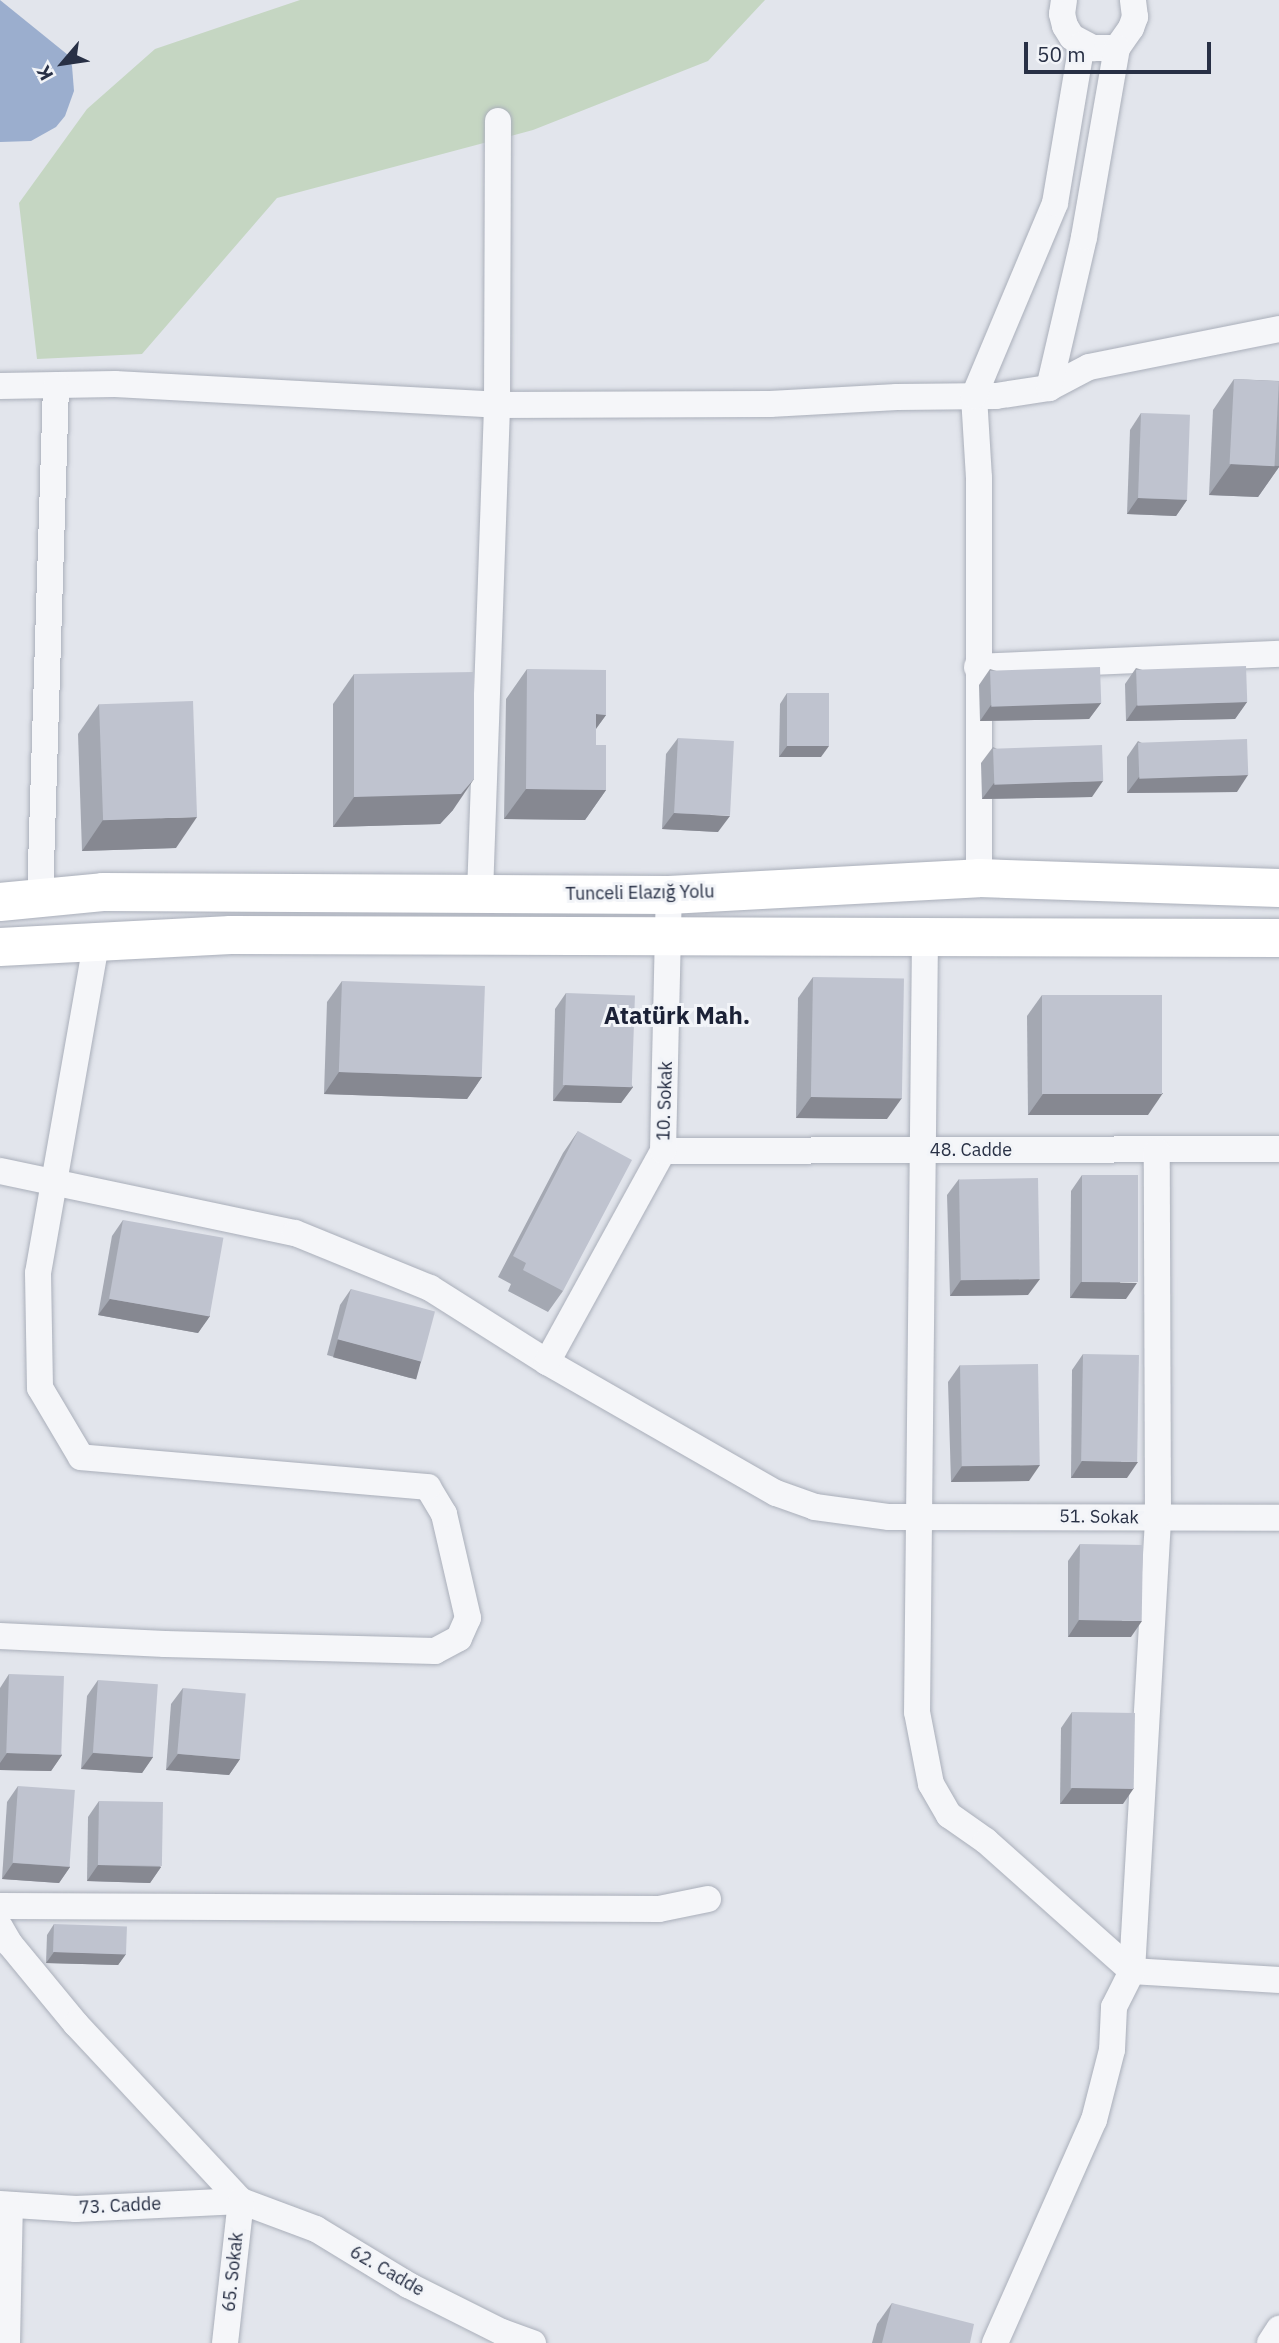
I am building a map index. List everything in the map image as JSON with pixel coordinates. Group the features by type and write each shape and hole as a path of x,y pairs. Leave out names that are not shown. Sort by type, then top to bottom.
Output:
{"main road":[{"name":"Tunceli Elazığ Yolu","path":"0,902 103,892 669,895 979,878 1279,888"},
{"path":"0,947 231,935 1279,938"}],"street":[{"path":"1064,0 1062,14 1065,26 1082,44 1093,48 1117,48"},
{"path":"1049,388 1084,237 1117,48 1132,28 1135,17 1133,0"},
{"path":"979,878 979,478 974,396 1055,203 1082,44"},
{"path":"480,894 497,405 498,121"},
{"path":"0,386 114,384 497,405 770,404 974,396 1049,388 1089,367 1279,329"},
{"path":"40,898 56,385"},
{"path":"977,667 1279,654"},
{"name":"10. Sokak","path":"547,1362 663,1151 669,895"},
{"path":"925,937 918,1712 931,1784 949,1815 985,1841 1132,1971 1279,1980"},
{"path":"0,1636 166,1644 435,1651 459,1638 468,1618 444,1514 428,1487 81,1457 40,1388 38,1273 97,940"},
{"name":"48. Cadde","path":"663,1151 1279,1149"},
{"path":"995,2343 1094,2120 1112,2050 1114,2007 1132,1971 1158,1517 1157,1151"},
{"name":"51. Sokak","path":"0,1171 295,1233 430,1288 547,1362 776,1493 815,1507 889,1517 1279,1518"},
{"path":"0,1906 659,1909 708,1899"},
{"path":"0,1927 10,1944 76,2024 241,2200"},
{"name":"73. Cadde","path":"5,2205 76,2209 241,2200"},
{"name":"65. Sokak","path":"225,2343 241,2200"},
{"name":"62. Cadde","path":"241,2200 316,2229 408,2285 502,2332 533,2343"},
{"path":"5,2205 7,2343"},
{"path":"1270,2343 1279,2329"}],"green space":[{"path":"300,0 765,0 708,61 533,130 277,198 142,354 37,359 19,203 87,109 155,49"}],"water":[{"path":"0,0 68,55 72,66 74,91 65,116 56,127 31,141 0,142"}],"building":[{"path":"1234,379 1279,381 1274,466 1230,464"},
{"path":"1141,413 1190,415 1187,500 1138,498"},
{"path":"1246,666 1247,702 1137,706 1136,670"},
{"path":"1100,667 1101,703 991,707 990,671"},
{"path":"527,669 606,670 606,715 596,714 596,745 606,745 606,790 526,789"},
{"path":"474,672 474,779 461,794 354,797 354,674"},
{"path":"787,693 829,693 829,746 787,746"},
{"path":"193,701 197,817 103,820 99,704"},
{"path":"678,738 734,741 730,816 674,813"},
{"path":"1247,739 1248,775 1139,779 1138,743"},
{"path":"1102,745 1103,781 994,785 993,749"},
{"path":"813,977 904,979 902,1099 811,1097"},
{"path":"342,981 485,986 482,1077 339,1072"},
{"path":"566,993 635,995 632,1087 563,1085"},
{"path":"1042,995 1162,995 1162,1094 1042,1094"},
{"path":"578,1131 632,1160 563,1291 523,1270 526,1263 513,1256"},
{"path":"1082,1175 1138,1175 1138,1282 1082,1282"},
{"path":"1038,1178 1040,1279 961,1280 959,1179"},
{"path":"123,1220 223,1238 210,1316 109,1299"},
{"path":"351,1289 435,1312 422,1362 338,1339"},
{"path":"1083,1354 1139,1355 1137,1462 1081,1461"},
{"path":"1038,1364 1040,1465 962,1466 960,1365"},
{"path":"1080,1544 1143,1545 1142,1621 1079,1620"},
{"path":"9,1674 64,1676 61,1755 6,1753"},
{"path":"98,1680 158,1684 153,1757 93,1753"},
{"path":"183,1688 246,1693 240,1759 177,1754"},
{"path":"1072,1712 1135,1713 1134,1789 1071,1788"},
{"path":"18,1786 75,1790 69,1867 13,1863"},
{"path":"99,1801 163,1802 162,1866 98,1865"},
{"path":"54,1924 127,1927 126,1955 53,1952"},
{"path":"892,2303 974,2324 970,2343 882,2343"}],"district":[{"name":"Atatürk Mah.","path":"677,1016"}]}
